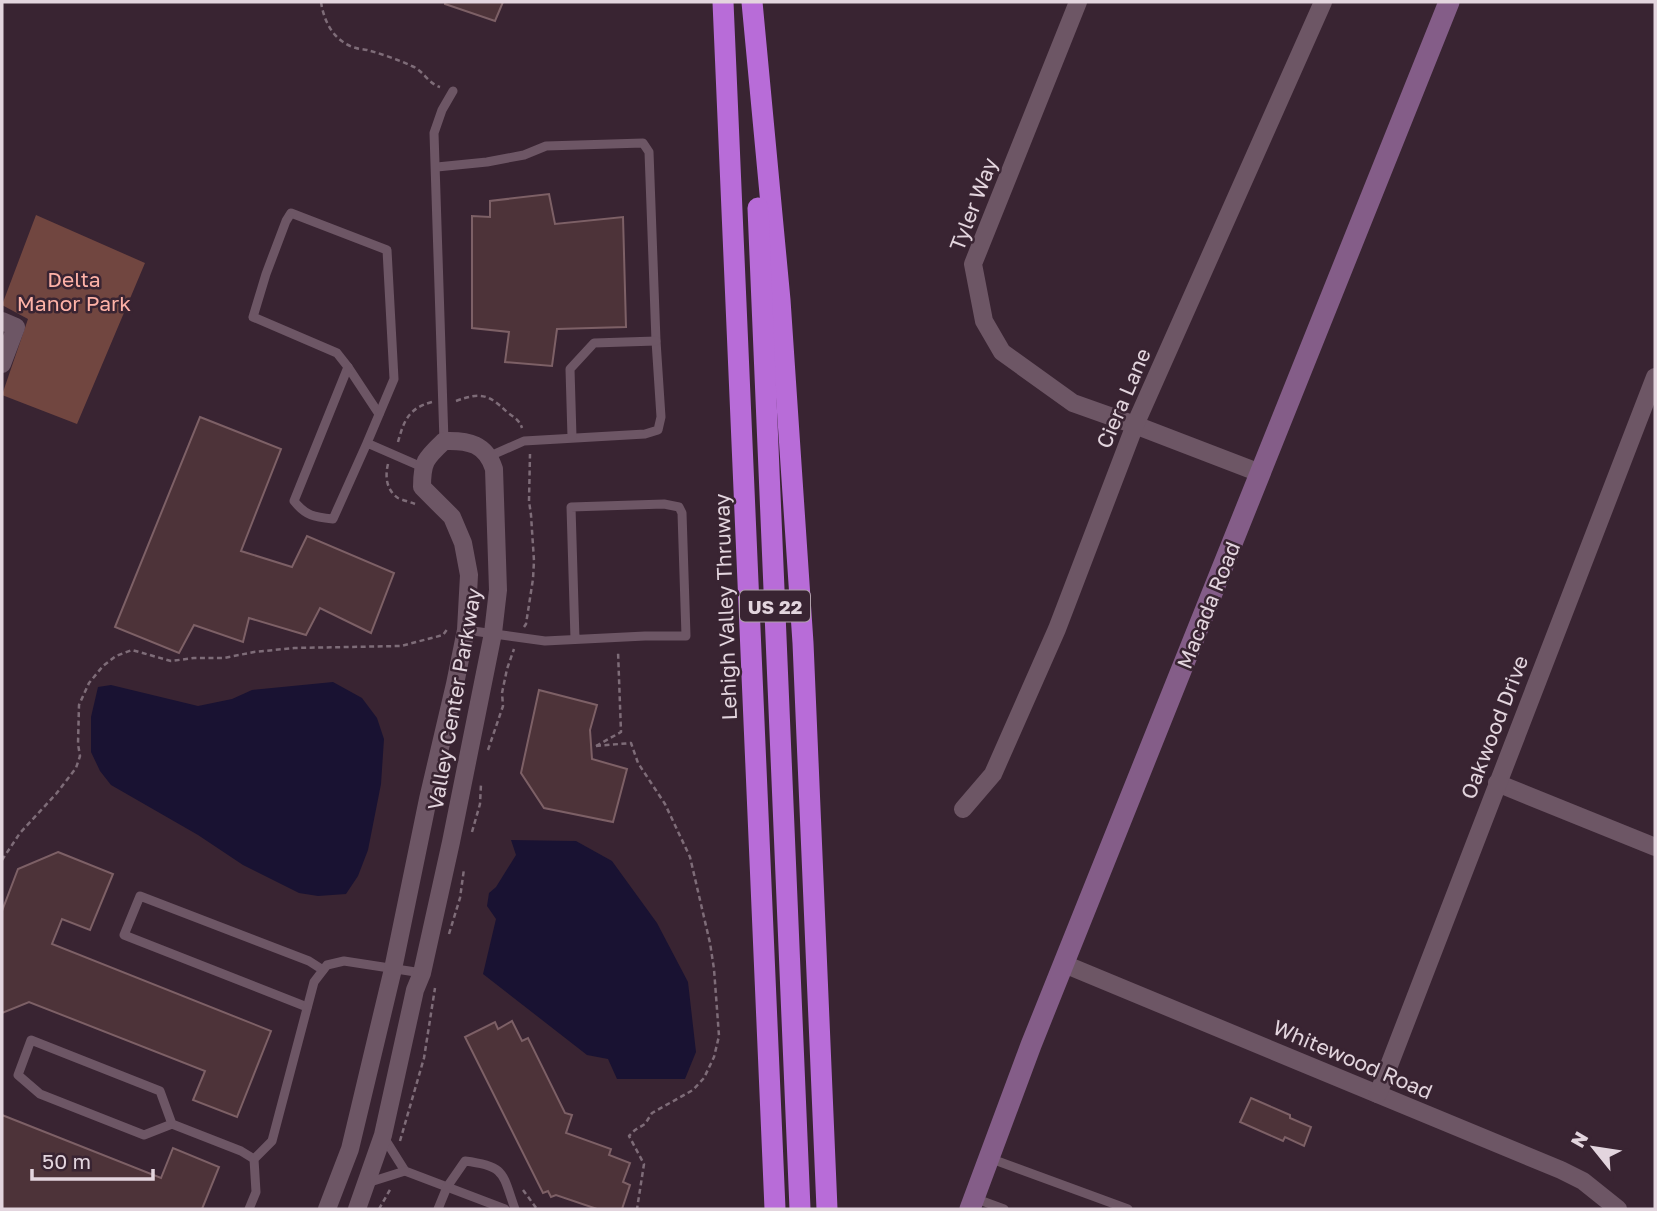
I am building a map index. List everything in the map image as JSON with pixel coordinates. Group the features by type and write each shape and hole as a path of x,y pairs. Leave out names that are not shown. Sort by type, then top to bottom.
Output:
{"highway":[{"name":"Lehigh Valley Thruway","path":"723,2 775,1209"},
{"path":"751,2 780,300 802,616 827,1209"},
{"name":"US 22","path":"751,2 800,1209"},
{"path":"822,1079 836,1209"}],"street":[{"name":"Ciera Lane","path":"963,809 993,774 1057,629 1135,425 1323,2"},
{"name":"Macada Road","path":"972,1204 1064,964 1449,2"},
{"name":"Tyler Way","path":"1072,3 973,264 984,321 1002,352 1073,403 1260,473"},
{"path":"2,364 9,324"},
{"name":"Oakwood Drive","path":"1378,1094 1654,385"},
{"path":"422,467 444,441 473,443 490,456"},
{"name":"Valley Center Parkway","path":"357,1209 383,1135 415,990 429,976 451,842 493,633 498,590 494,469 490,456"},
{"name":"Valley Center Parkway","path":"327,1209 350,1149 393,969 469,575 463,543 452,517 422,487 422,467"},
{"path":"1497,783 1655,848"},
{"name":"Whitewood Road","path":"1064,964 1561,1170 1583,1181 1618,1209"}],"lane":[{"path":"444,441 434,133 442,110 453,91"},
{"path":"437,167 524,155 546,146 643,142 649,152 661,417 657,430 645,434 524,441 490,456"},
{"path":"348,368 294,501 302,511 319,517 333,519 367,443 394,379 387,250 291,213 266,274 253,317 337,354 348,368 379,414"},
{"path":"572,437 570,369 594,343 656,341"},
{"path":"367,443 422,467"},
{"path":"458,628 545,641 686,636 682,513 679,507 571,507 575,639"},
{"path":"307,1007 124,935 140,896 309,961 323,970"},
{"path":"249,1209 256,1192 254,1159 272,1141 314,982 323,970 327,965 344,961 429,976"},
{"path":"172,1124 160,1091 31,1040 18,1075 40,1094 144,1135 172,1124 241,1151 254,1159"},
{"path":"383,1135 405,1171 505,1209"},
{"path":"989,1158 1128,1209"},
{"path":"438,1209 447,1186 465,1161 487,1164 503,1174 515,1209"},
{"path":"365,1183 405,1171"},
{"path":"972,1204 1004,1209"}],"path":[{"path":"321,2 326,24 341,40 353,47 417,68 432,84 453,91"},
{"path":"417,505 399,499 385,475 403,425 414,410 420,405 434,402 489,397 518,419 530,456 529,500 534,561 526,624 517,637 507,669 502,693 503,706 488,752"},
{"path":"2,860 20,833 76,768 80,756 79,705 89,683 103,666 117,656 132,650 172,661 294,648 401,646 443,635 458,628"},
{"path":"617,637 621,732 596,746 631,743 638,763 665,804 690,857 710,943 719,1036 714,1057 704,1078 693,1090 652,1113 645,1125 629,1136 644,1164 637,1209"},
{"path":"467,841 477,815 483,776"},
{"path":"447,939 460,898 464,866"},
{"path":"396,1158 424,1058 434,1005 429,976"},
{"path":"379,1209 391,1190 390,1177"}],"green space":[{"name":"Delta Manor Park","path":"36,215 145,263 77,424 2,395 28,319 2,305"}],"shaded area":[{"path":"333,682 362,698 377,718 384,739 381,784 368,850 358,876 346,894 318,896 299,893 243,865 198,835 111,785 100,771 91,752 91,717 98,687 111,685 198,706 232,699 252,690"},
{"path":"511,840 576,841 612,861 657,923 688,982 696,1052 685,1079 617,1079 608,1059 587,1055 483,974 496,919 487,906 489,893 496,887 516,855"}],"building":[{"path":"445,2 503,2 495,21"},
{"path":"549,194 555,224 623,217 626,327 557,329 552,366 505,362 509,332 472,328 472,216 490,217 490,201"},
{"path":"200,417 281,449 241,551 292,567 307,536 394,573 371,633 320,608 306,635 249,618 243,642 194,625 179,653 115,627"},
{"path":"539,690 597,705 590,730 592,759 627,769 613,822 544,808 521,773"},
{"path":"58,852 113,874 90,930 62,919 52,944 271,1031 237,1117 193,1100 205,1071 29,1002 2,1013 2,911 18,869"},
{"path":"512,1021 522,1041 528,1038 565,1113 572,1115 566,1133 611,1149 609,1155 630,1163 623,1182 630,1185 622,1209 597,1209 556,1195 551,1197 548,1191 543,1193 465,1037 495,1022 498,1029"},
{"path":"1251,1098 1311,1127 1304,1146 1285,1137 1283,1141 1240,1122"},
{"path":"2,1115 161,1178 173,1148 219,1167 202,1209 2,1209"}]}
